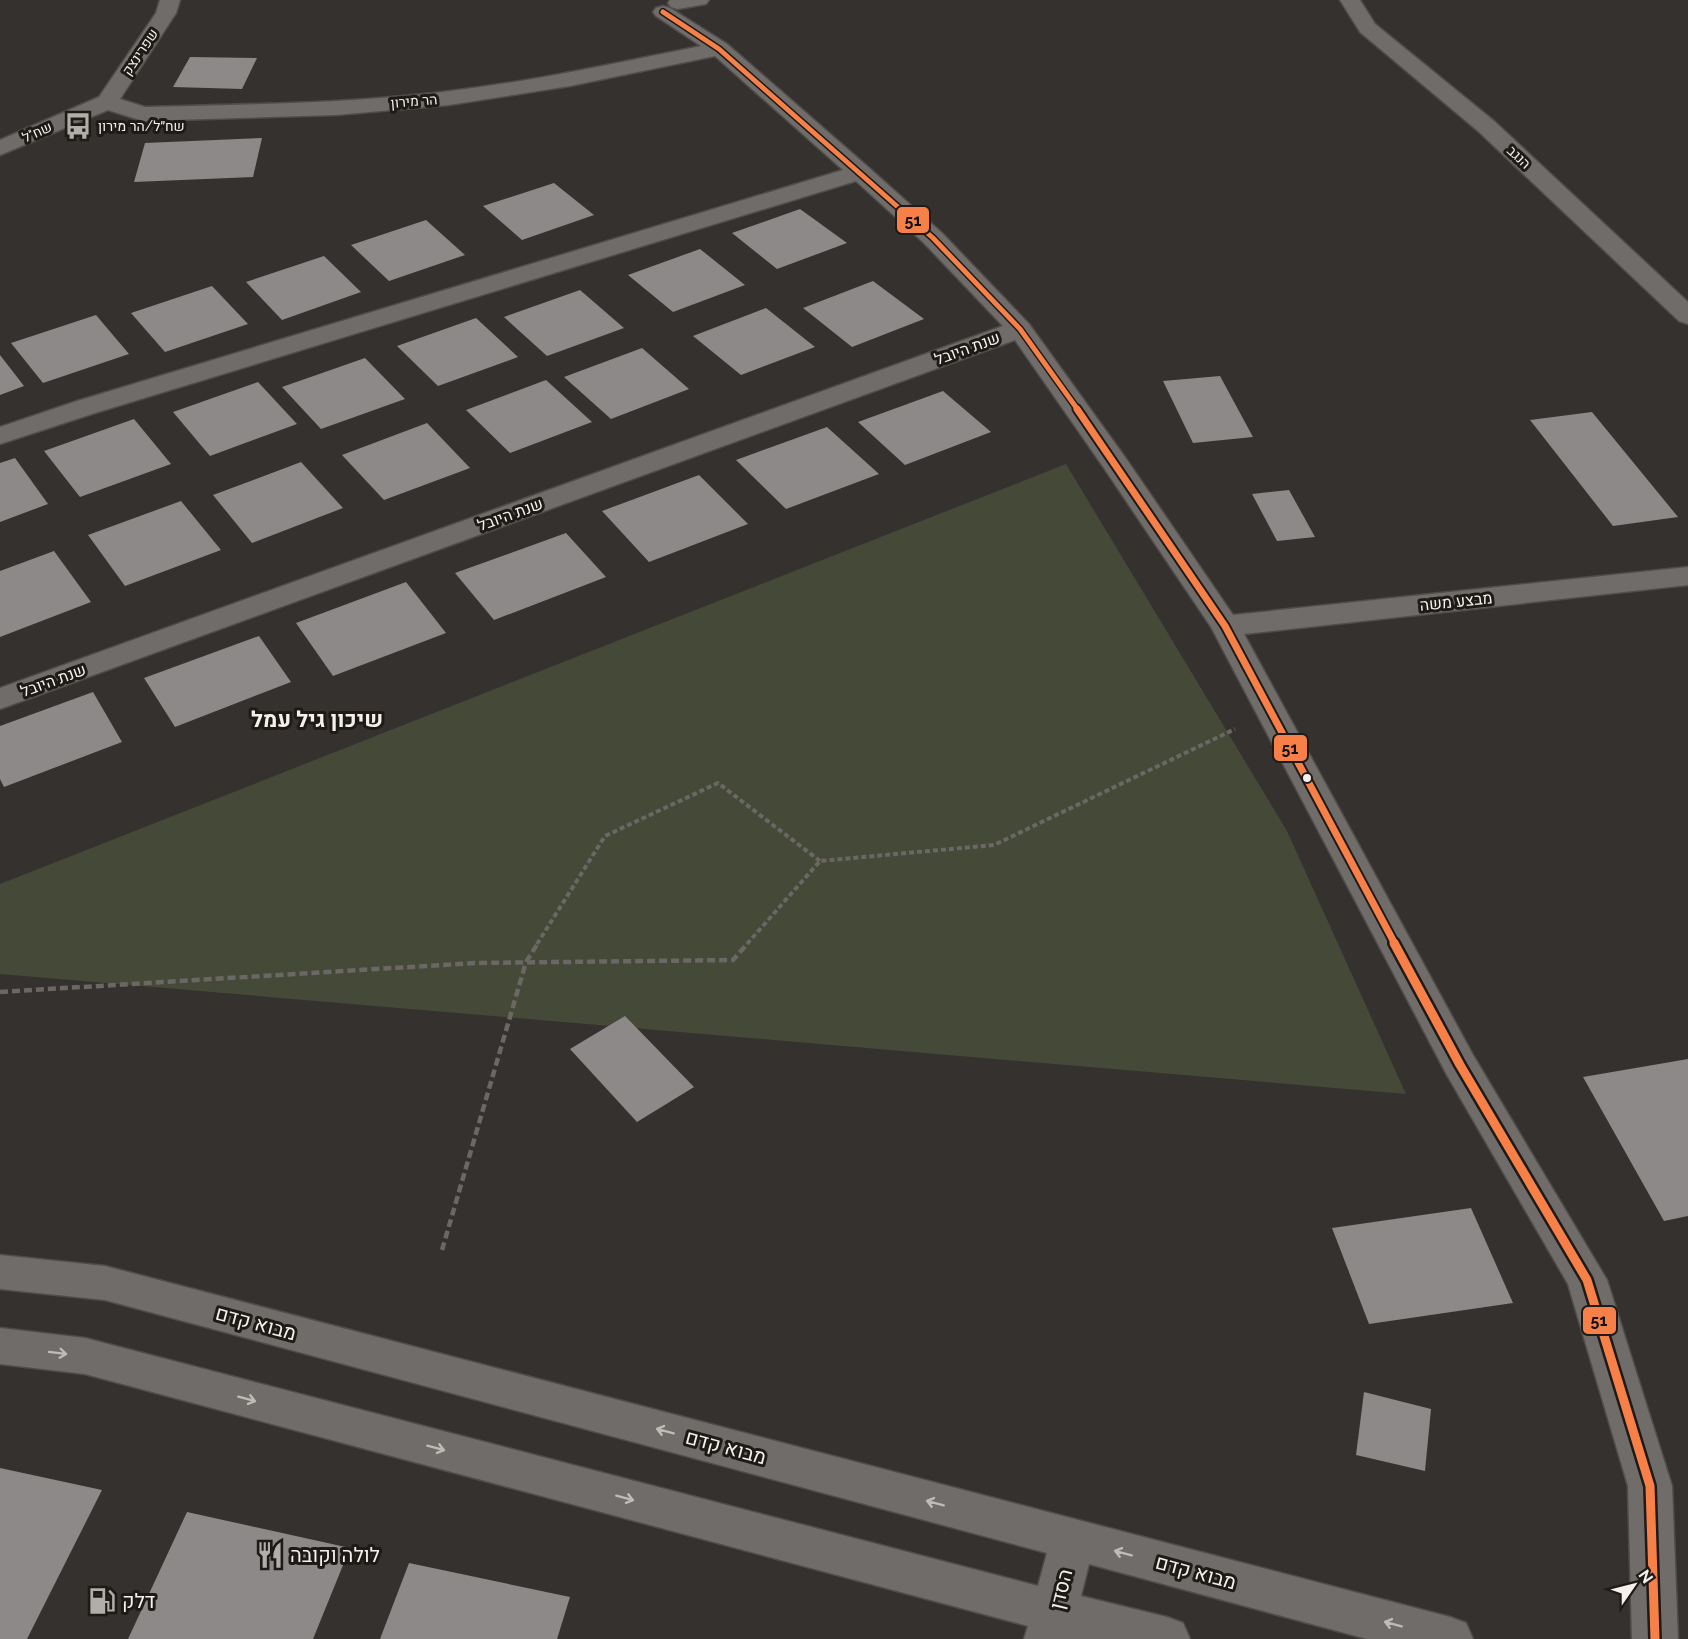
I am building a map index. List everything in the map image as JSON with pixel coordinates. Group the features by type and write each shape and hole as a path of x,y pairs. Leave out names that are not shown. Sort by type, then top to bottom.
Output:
{"street":[{"name":"שפרינצק","path":"107,102 166,13 170,0"},
{"path":"666,4 699,0"},
{"name":"הנגב","path":"1350,0 1367,28 1486,126 1688,316"},
{"path":"666,4 933,238 1020,328 1225,626 1460,1065 1587,1280 1650,1486 1655,1639"},
{"name":"הר מירון","path":"107,102 143,114 336,108 448,98 570,79 719,50"},
{"name":"שח\"ל","path":"0,148 107,102"},
{"path":"0,436 86,407 860,172"},
{"name":"שנת היובל","path":"0,699 1020,328"},
{"name":"מבצע משה","path":"1225,626 1688,576"},
{"name":"מבוא קדם","path":"0,1272 105,1283 1450,1639"},
{"path":"0,1346 85,1356 1051,1625 1167,1639"},
{"name":"הסדן","path":"1051,1625 1073,1539"}],"path":[{"path":"442,1250 526,962 605,836 717,783 820,861 994,845 1271,712"},
{"path":"0,992 475,963 733,960 820,861"}],"green space":[{"path":"1066,464 1287,831 1406,1094 0,974 0,884"}],"building":[{"path":"190,57 257,58 242,89 173,87"},
{"path":"262,138 253,177 134,182 145,143"},
{"path":"554,183 594,215 522,240 483,206"},
{"path":"800,209 847,243 777,269 732,233"},
{"path":"426,220 465,255 389,281 351,245"},
{"path":"700,249 745,285 673,312 628,275"},
{"path":"324,256 361,292 282,320 246,282"},
{"path":"873,281 924,319 852,347 803,308"},
{"path":"212,286 248,324 165,352 131,313"},
{"path":"580,290 624,328 547,356 504,317"},
{"path":"766,308 815,347 741,375 693,336"},
{"path":"96,315 129,354 43,383 11,343"},
{"path":"476,318 518,357 438,386 397,346"},
{"path":"642,348 689,389 611,419 564,377"},
{"path":"0,355 24,386 0,395"},
{"path":"365,358 405,399 321,429 282,387"},
{"path":"1220,376 1253,437 1193,443 1163,381"},
{"path":"546,380 592,422 510,453 466,410"},
{"path":"258,382 297,424 210,456 173,412"},
{"path":"943,391 991,432 905,465 858,422"},
{"path":"1592,412 1678,517 1613,526 1530,420"},
{"path":"134,419 171,464 80,497 44,451"},
{"path":"427,423 470,468 384,500 342,455"},
{"path":"827,427 879,474 786,509 736,460"},
{"path":"15,458 48,504 0,522 0,463"},
{"path":"301,462 343,508 252,543 213,495"},
{"path":"699,475 748,524 649,562 602,511"},
{"path":"1289,490 1315,537 1277,541 1252,494"},
{"path":"181,501 221,550 125,586 88,535"},
{"path":"566,533 606,577 494,620 455,573"},
{"path":"54,551 91,602 0,637 0,571"},
{"path":"406,582 446,633 333,676 296,623"},
{"path":"259,636 291,682 175,727 144,678"},
{"path":"93,692 122,742 4,787 0,779 0,726"},
{"path":"625,1016 694,1087 637,1122 570,1049"},
{"path":"1688,1059 1688,1216 1664,1221 1583,1077"},
{"path":"1471,1208 1513,1303 1369,1324 1332,1228"},
{"path":"1364,1392 1431,1409 1425,1471 1356,1455"},
{"path":"0,1468 102,1490 27,1639 0,1639"},
{"path":"187,1512 350,1548 313,1639 128,1639"},
{"path":"409,1563 570,1597 557,1639 380,1639"}],"transit line":[{"name":"51","path":"663,12 719,49 860,172 933,238 1020,329 1117,466 1225,626 1460,1065 1587,1280 1650,1486 1655,1639"}],"place":[{"name":"שח״ל/הר מירון","path":"78,126"},
{"name":"לולה וקובה","path":"270,1555"},
{"name":"דלק","path":"102,1601"}],"district":[{"name":"שיכון גיל עמל","path":"317,719"}]}
